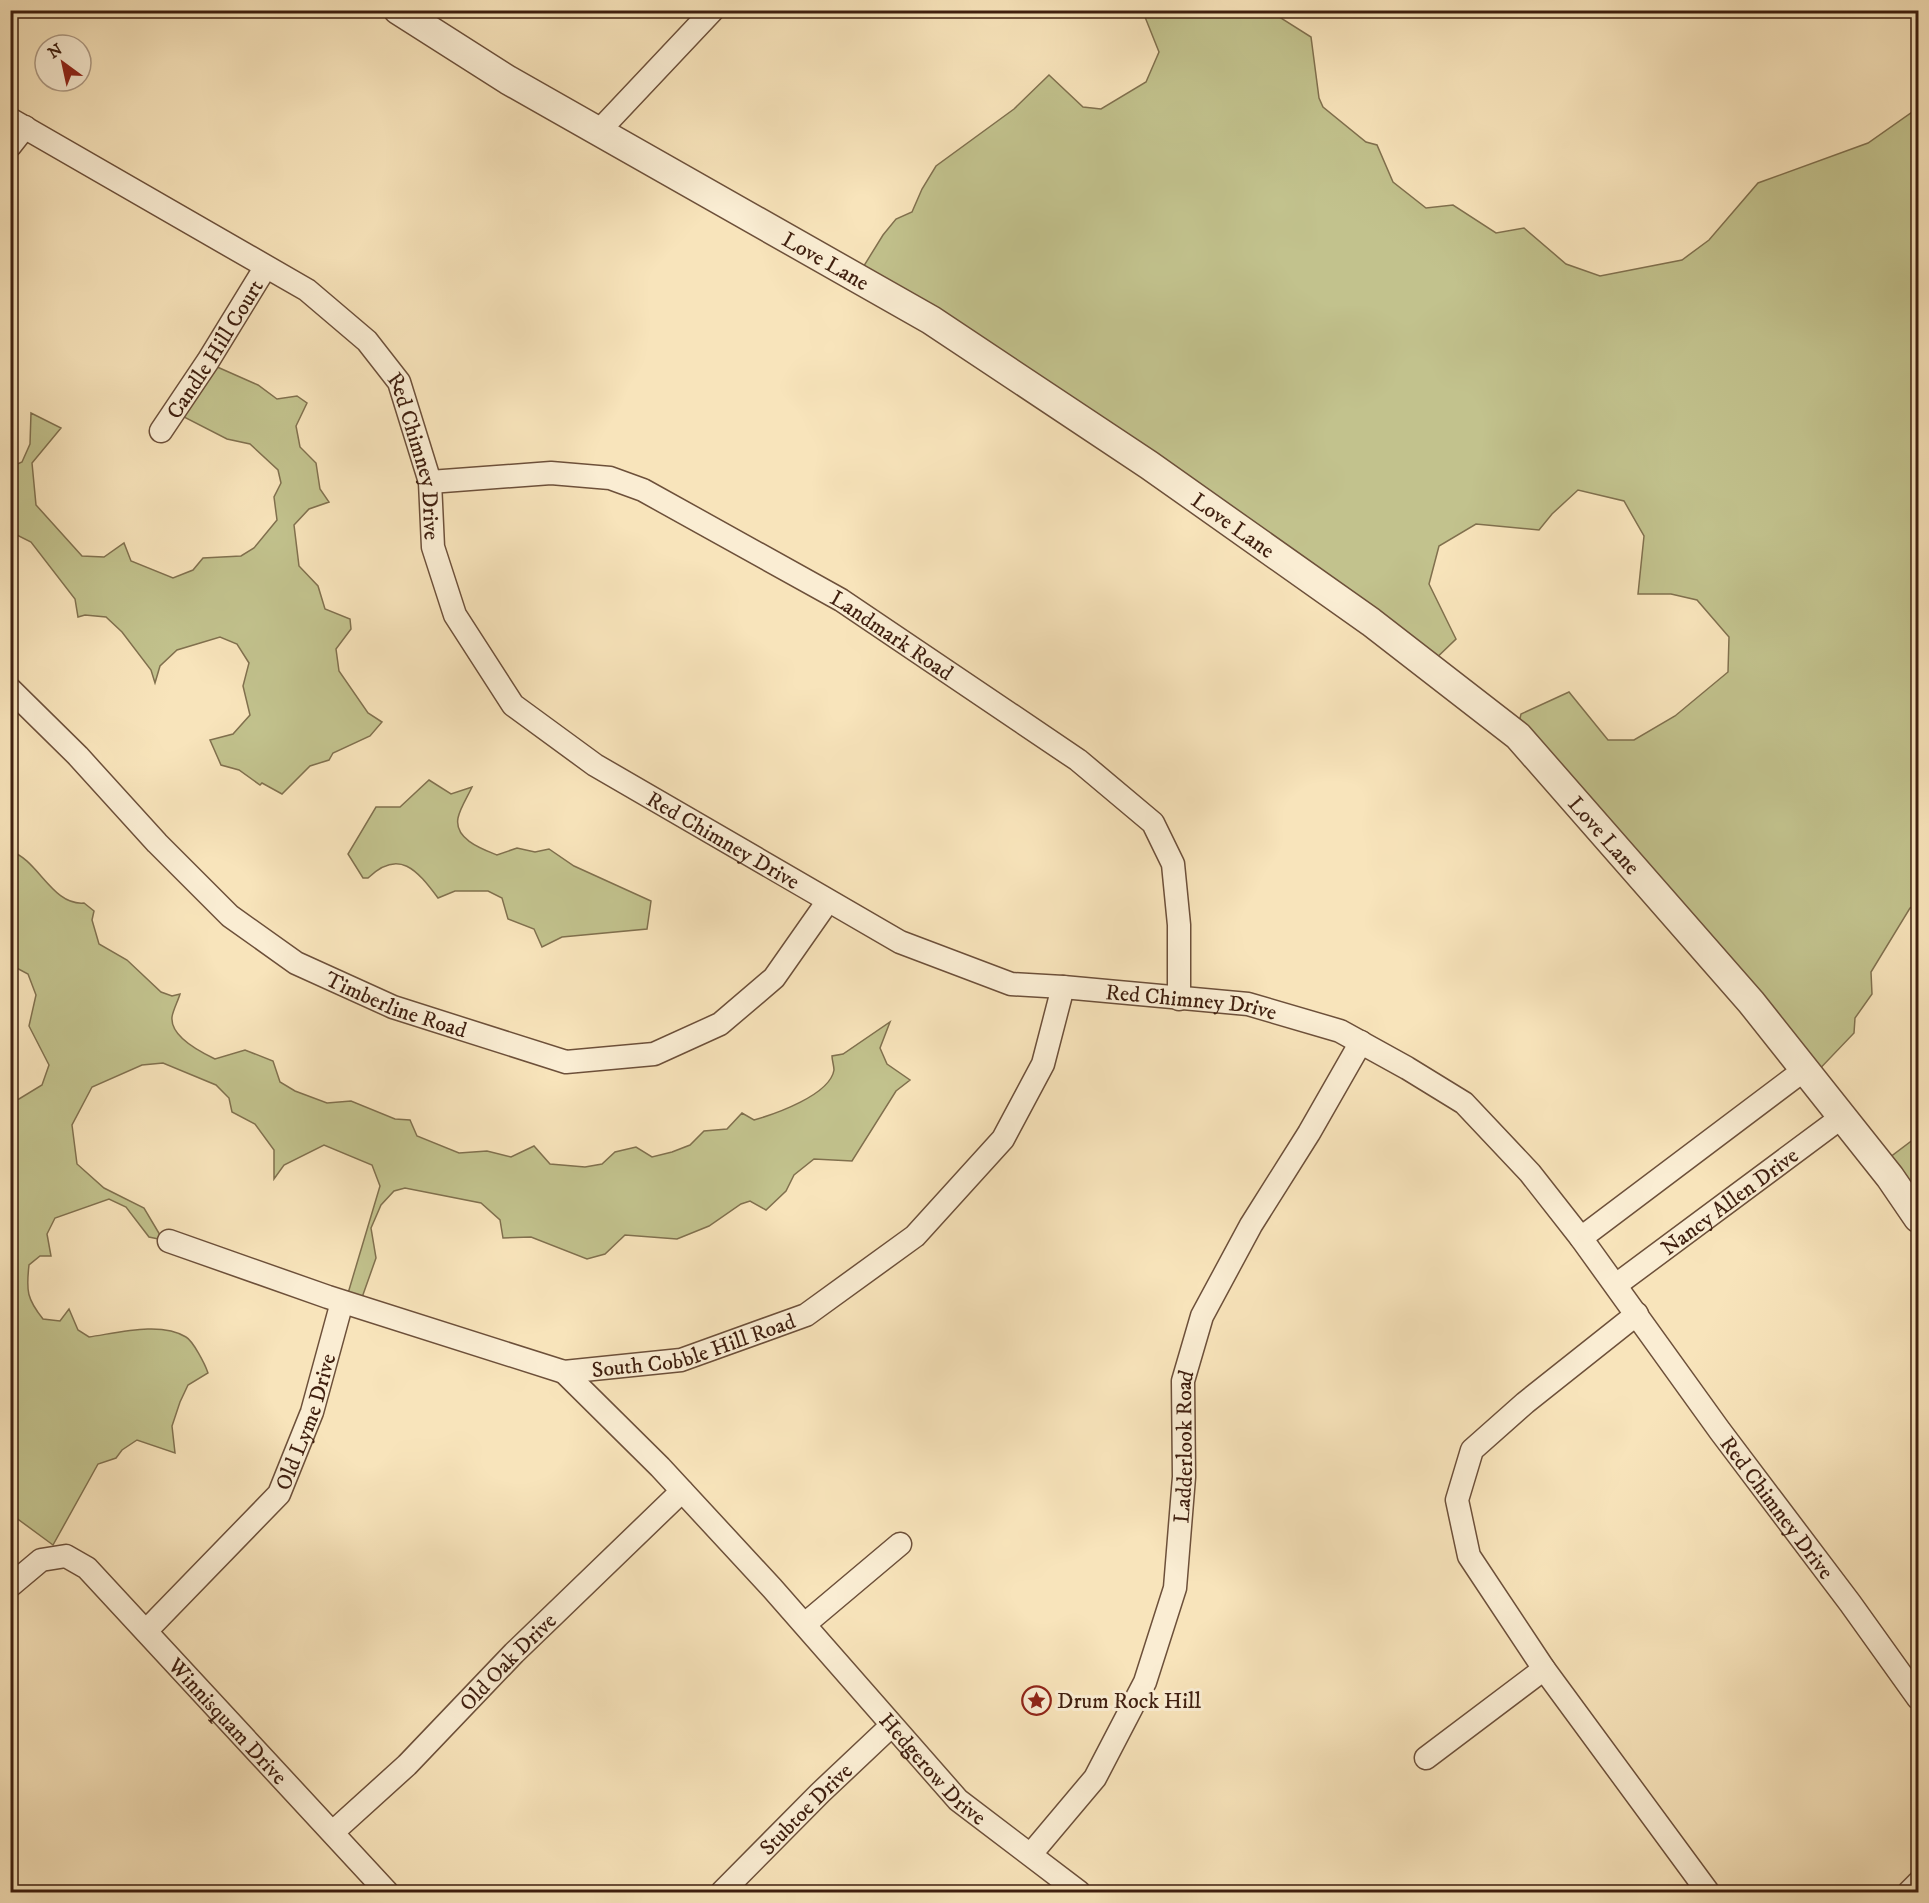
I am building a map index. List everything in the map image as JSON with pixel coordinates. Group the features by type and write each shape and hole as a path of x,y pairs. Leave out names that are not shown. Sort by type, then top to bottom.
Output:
{"street":[{"name":"Love Lane","path":"398,10 508,80 931,320 1149,465 1371,622 1518,736 1751,1002 1890,1177 1918,1218"},
{"path":"598,132 713,10"},
{"path":"10,146 18,123"},
{"name":"Red Chimney Drive","path":"18,123 307,290 367,340 399,382 430,482 433,547 455,615 513,705 596,765 900,942 1011,984 1248,1004 1340,1031 1464,1103 1530,1173 1581,1238 1720,1431 1850,1603 1918,1698"},
{"name":"Candle Hill Court","path":"161,431 266,268"},
{"name":"Landmark Road","path":"430,482 550,473 610,478 643,490 841,600 1078,760 1153,823 1173,864 1179,925 1179,999"},
{"name":"Timberline Road","path":"10,689 78,756 157,843 230,916 296,963 393,1007 566,1062 654,1054 720,1024 774,978 828,901"},
{"name":"South Cobble Hill Road","path":"169,1241 342,1302 564,1371 681,1360 806,1315 915,1236 1003,1139 1043,1064 1063,987"},
{"name":"Ladderlook Road","path":"1031,1854 1095,1778 1145,1682 1175,1588 1184,1477 1183,1381 1202,1316 1251,1225 1361,1042"},
{"path":"1581,1238 1804,1070"},
{"name":"Nancy Allen Drive","path":"1616,1285 1842,1117"},
{"name":"Old Lyme Drive","path":"146,1631 279,1494 312,1412 342,1302"},
{"path":"1637,1314 1525,1403 1472,1450 1457,1500 1469,1556 1544,1669 1708,1893"},
{"name":"Hedgerow Drive","path":"564,1371 682,1491 805,1624 891,1726 958,1800 1079,1893"},
{"name":"Old Oak Drive","path":"333,1832 407,1765 514,1653 682,1491"},
{"path":"805,1624 900,1544"},
{"name":"Winnisquam Drive","path":"10,1586 41,1560 66,1556 87,1568 387,1893"},
{"path":"1426,1758 1544,1669"},
{"name":"Stubtoe Drive","path":"722,1893 820,1793 891,1726"},
{"path":"1909,1893 1918,1883"}],"green space":[{"path":"1128,11 1272,11 1311,37 1319,98 1323,107 1366,142 1377,145 1393,182 1426,208 1453,205 1496,233 1524,228 1566,264 1600,276 1682,260 1709,240 1758,183 1868,143 1918,108 1918,903 1910,908 1871,972 1872,994 1855,1018 1854,1033 1811,1078 1516,735 1521,714 1569,692 1608,740 1634,740 1675,716 1728,672 1729,637 1697,600 1671,594 1638,594 1644,536 1624,501 1578,490 1552,514 1539,530 1476,524 1439,546 1429,584 1456,639 1428,666 857,277 883,235 896,219 912,212 936,166 1014,109 1049,75 1083,107 1101,109 1146,82 1159,52 1145,17"},
{"path":"206,362 258,385 277,399 297,396 307,403 296,426 300,447 316,463 320,489 329,502 309,509 294,525 299,566 318,586 325,609 350,619 351,629 336,649 339,671 368,713 382,722 370,736 333,753 329,760 310,766 282,794 262,783 260,785 239,770 221,765 210,740 233,734 250,715 243,686 249,663 237,644 220,637 177,650 160,666 155,683 151,670 122,632 106,617 85,615 78,617 75,599 31,542 17,535 11,535 11,467 22,462 30,444 31,413 61,428 32,463 36,505 82,556 104,557 124,543 131,561 173,578 193,570 203,558 241,556 254,548 277,520 274,497 281,483 278,470 250,444 227,439 182,416"},
{"path":"429,780 451,794 472,787 458,818 460,832 470,842 497,855 517,848 535,852 549,849 574,866 651,901 647,929 562,937 542,947 534,929 508,919 502,898 488,891 455,891 438,898 415,871 398,864 379,869 368,878 363,878 348,854 376,807 400,807"},
{"path":"10,851 29,863 63,897 73,902 84,903 94,911 92,920 99,944 127,960 161,992 172,996 180,994 172,1017 173,1024 181,1037 194,1048 215,1059 245,1050 273,1061 280,1082 295,1091 327,1103 351,1101 395,1119 410,1120 417,1136 459,1153 487,1151 511,1157 534,1146 550,1164 585,1167 602,1164 615,1152 636,1147 652,1157 672,1152 690,1145 704,1131 727,1129 742,1113 754,1120 787,1108 812,1095 823,1088 830,1079 834,1070 832,1056 843,1054 890,1022 880,1048 887,1064 910,1080 896,1091 852,1161 814,1159 794,1175 786,1191 766,1210 750,1201 741,1204 709,1226 677,1239 625,1235 605,1254 587,1259 531,1237 503,1238 500,1220 481,1203 405,1188 394,1191 381,1205 371,1228 376,1258 359,1306 346,1300 380,1186 372,1165 324,1145 284,1165 274,1179 274,1150 255,1124 232,1112 229,1098 216,1085 163,1063 142,1065 92,1087 72,1125 77,1164 104,1188 144,1208 163,1240 149,1237 126,1207 109,1199 55,1218 47,1234 51,1256 40,1256 29,1265 28,1288 31,1300 43,1319 60,1321 69,1309 78,1330 89,1337 152,1329 176,1332 192,1343 208,1373 188,1385 180,1402 172,1426 175,1453 137,1440 122,1450 116,1458 98,1464 53,1545 15,1517 11,1510 11,1101 19,1099 42,1085 49,1065 29,1026 36,995 28,974 11,965"},
{"path":"1918,1136 1918,1220 1881,1164"}],"place":[{"name":"Drum Rock Hill","path":"1036,1700"}]}
